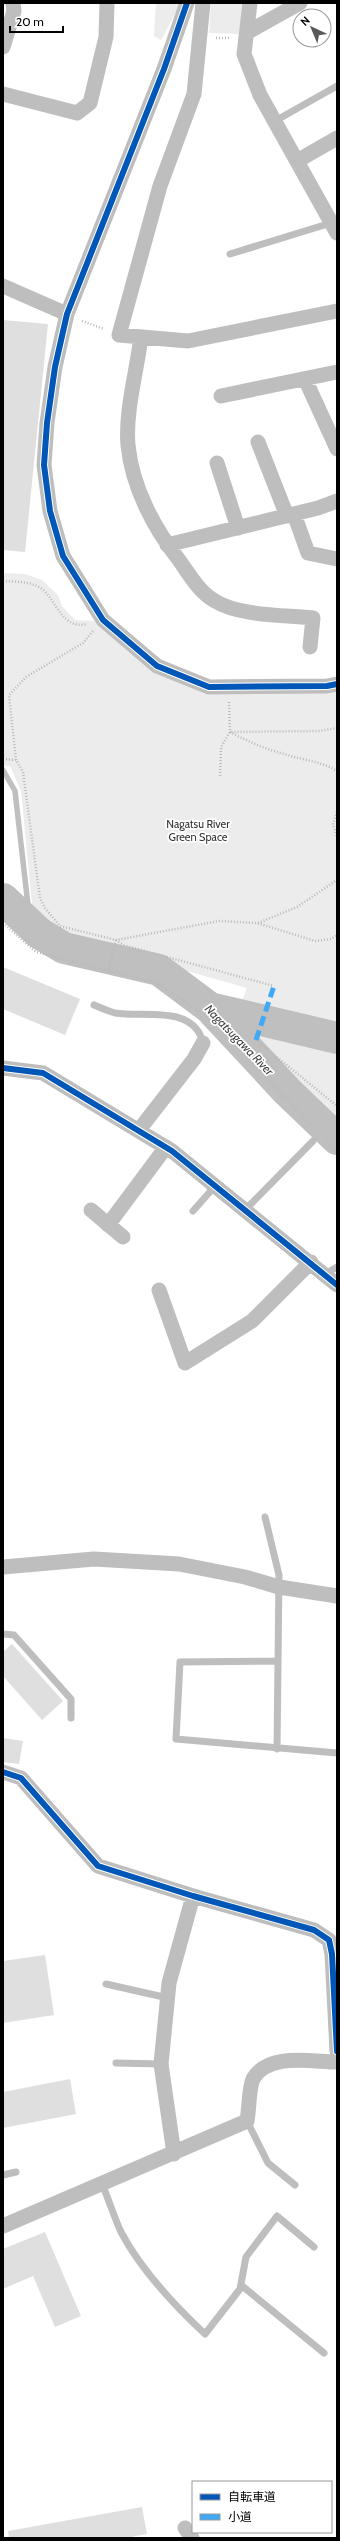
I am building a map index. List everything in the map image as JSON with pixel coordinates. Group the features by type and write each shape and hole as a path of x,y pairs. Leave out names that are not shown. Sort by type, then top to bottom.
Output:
{"street":[{"path":"3,47 14,11 14,3"},
{"path":"3,94 77,113 90,103 106,37 107,3"},
{"path":"187,3 164,69 67,314 55,367 44,465 50,511 63,556 102,620 157,666 209,687 327,686 337,684"},
{"path":"203,3 194,94 160,186 119,335 188,341 337,311"},
{"path":"250,3 248,32 244,54 260,95 334,228"},
{"path":"248,32 300,3"},
{"path":"297,161 337,138"},
{"path":"3,286 67,314"},
{"path":"141,337 129,425 128,445 137,483 167,545 200,588 214,601 234,609 313,618 310,647"},
{"path":"221,396 337,372"},
{"path":"305,379 337,450"},
{"path":"258,442 308,553 337,560"},
{"path":"217,463 238,528"},
{"path":"167,545 291,515 337,501"},
{"path":"140,1130 194,1059 203,1043"},
{"path":"3,1068 43,1073 140,1130 166,1147 311,1262 331,1270 337,1284"},
{"path":"108,1225 166,1147"},
{"path":"91,1210 122,1237"},
{"path":"159,1290 185,1363 252,1321 311,1262"},
{"path":"3,1567 94,1559 179,1564 245,1577 279,1587 337,1596"},
{"path":"3,1772 21,1778 98,1866 194,1896 314,1930 333,1940 332,1954 337,2051"},
{"path":"174,2154 161,2064 169,1983 194,1896"},
{"path":"3,2226 174,2154 247,2121 253,2079 265,2065 282,2061 337,2062"}],"lane":[{"path":"275,121 337,86"},
{"path":"230,254 334,228"},
{"path":"94,1005 121,1013 173,1015 197,1030 201,1034 203,1043"},
{"path":"246,1210 313,1141"},
{"path":"193,1211 215,1186"},
{"path":"265,1517 279,1575 277,1749"},
{"path":"3,1634 14,1635 71,1699 71,1718"},
{"path":"277,1661 180,1662 176,1740 337,1753"},
{"path":"106,1984 168,1998"},
{"path":"116,2063 161,2064"},
{"path":"247,2121 268,2163 295,2185"},
{"path":"3,2175 16,2172"},
{"path":"102,2184 121,2232 135,2254 180,2311 205,2334 241,2285 246,2257 277,2216 314,2247"},
{"path":"241,2285 324,2353"}],"path":[{"path":"67,314 119,335"},
{"path":"3,581 30,583 41,588 52,599 57,610 70,623 81,625 102,620"},
{"path":"102,620 83,643 26,676 9,695 16,760 23,772 36,879 40,898 45,908 60,926 116,940 123,945 274,986"},
{"path":"220,776 221,747 230,732 229,688"},
{"path":"230,732 319,731 337,728"},
{"path":"230,732 249,742 284,754 324,764 337,771"},
{"path":"3,759 16,760"},
{"path":"337,812 333,824 337,837"},
{"path":"257,923 297,907 337,880"},
{"path":"116,940 219,921 257,923 315,941 331,939 337,935"},
{"path":"3,922 36,952 156,984 212,1020 316,1131"},
{"path":"108,970 116,940"},
{"path":"256,1040 337,1106"},
{"path":"322,1137 337,1151"}],"green space":[{"path":"156,3 181,3 161,40 154,36"},
{"path":"211,3 243,3 241,34 209,33"},
{"name":"Nagatsu River Green Space","path":"3,573 25,574 42,580 58,595 62,606 75,620 94,621 129,651 211,693 337,690 337,1138 231,1028 247,988 53,933 38,917 32,904 21,791 10,766 3,766"}],"building":[{"path":"3,320 48,324 25,552 3,550"},
{"path":"3,967 80,999 65,1035 3,1009"},
{"path":"12,1644 63,1701 42,1720 3,1676 3,1652"},
{"path":"3,1738 23,1741 19,1764 3,1762"},
{"path":"45,1955 54,2015 3,2023 3,1961"},
{"path":"70,2079 76,2114 3,2128 3,2092"},
{"path":"45,2232 81,2316 55,2327 33,2276 3,2289 3,2249"},
{"path":"142,2507 147,2534 126,2538 9,2538 8,2531"}],"waterway":[{"path":"3,770 15,791 30,923"},
{"name":"Nagatsugawa River","path":"3,899 39,933 64,948 159,970 210,1008 287,1091 337,1139"},
{"path":"210,1008 337,1038"}],"marked path":[{"path":"256,1040 274,986"}],"cycle path":[{"path":"187,3 164,69 67,314 55,367 47,423 44,465 50,511 63,556 103,620 157,666 209,687 327,686 337,684"},
{"path":"3,1068 43,1073 172,1151 337,1285"},
{"path":"3,1772 21,1778 98,1866 193,1896 314,1930 329,1940 332,1954 337,2051"}]}
